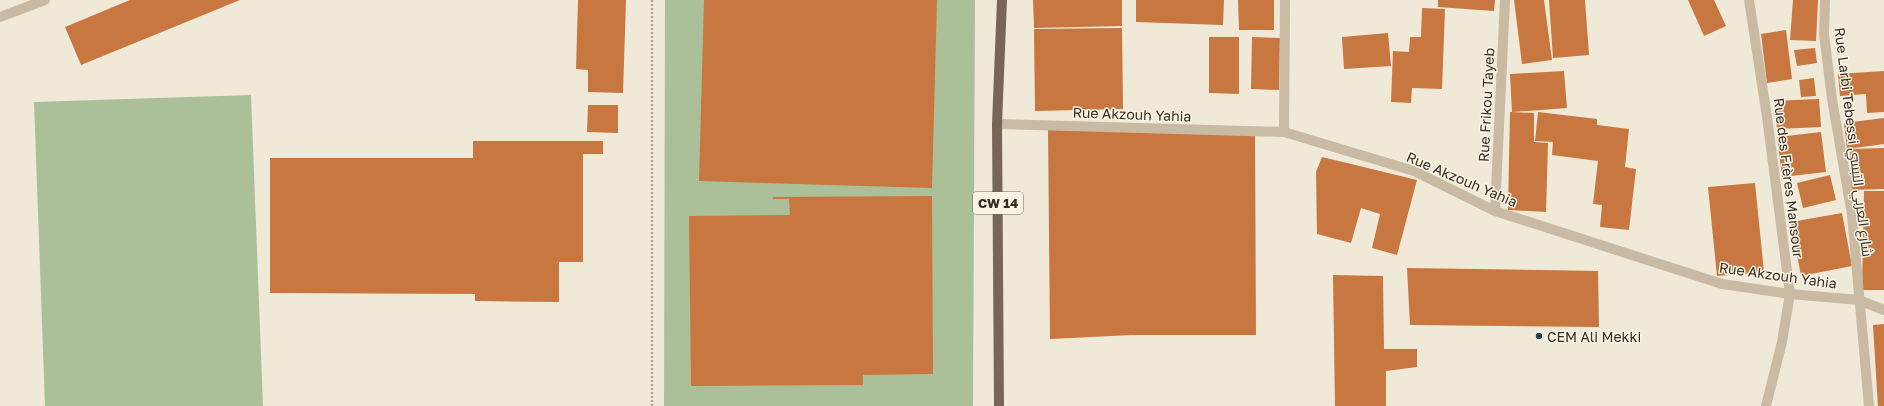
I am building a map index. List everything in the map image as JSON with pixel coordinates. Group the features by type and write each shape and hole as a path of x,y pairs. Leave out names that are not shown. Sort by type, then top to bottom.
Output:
{"main road":[{"name":"CW 14","path":"999,406 997,124 1002,0"}],"street":[{"path":"0,17 45,0"},
{"path":"1284,132 1285,0"},
{"name":"Rue Frikou Tayeb","path":"1494,211 1505,0"},
{"name":"Rue des Frères Mansour","path":"1749,0 1767,117 1790,294 1782,342 1766,406"},
{"name":"Rue Larbi Tebessi شارع العربي التبسي","path":"1825,0 1824,34 1832,99 1852,215 1869,406"},
{"name":"Rue Akzouh Yahia","path":"997,124 1284,132 1414,171 1494,211 1722,284 1790,294 1859,300 1884,310"}],"path":[{"path":"652,0 652,406"}],"green space":[{"path":"665,0 975,0 973,406 664,406"},
{"path":"251,95 263,406 45,406 34,102"}],"building":[{"path":"130,0 240,0 81,65 65,27"},
{"path":"578,0 626,0 623,93 588,92 588,70 576,69"},
{"path":"704,0 937,0 932,188 699,181"},
{"path":"1033,0 1122,0 1122,26 1034,28"},
{"path":"1136,0 1224,0 1223,25 1136,22"},
{"path":"1238,0 1274,0 1274,30 1239,30"},
{"path":"1438,0 1495,0 1494,11 1438,7"},
{"path":"1514,0 1544,0 1552,60 1522,64"},
{"path":"1549,0 1585,0 1589,55 1553,58"},
{"path":"1688,0 1714,0 1726,26 1704,36"},
{"path":"1793,0 1818,0 1816,41 1790,40"},
{"path":"1422,8 1445,9 1442,89 1412,88 1411,103 1391,102 1393,51 1409,52 1410,37 1421,37"},
{"path":"1122,28 1123,109 1035,111 1034,29"},
{"path":"1786,30 1792,79 1767,83 1761,34"},
{"path":"1388,33 1391,66 1344,69 1342,37"},
{"path":"1209,37 1239,37 1239,94 1209,93"},
{"path":"1252,37 1280,38 1279,90 1251,89"},
{"path":"1815,48 1817,63 1797,66 1794,50"},
{"path":"1564,71 1567,108 1512,112 1510,74"},
{"path":"1884,71 1884,112 1867,113 1866,94 1840,96 1838,74"},
{"path":"1814,78 1816,96 1801,97 1799,80"},
{"path":"1819,99 1821,127 1777,129 1775,101"},
{"path":"588,105 618,105 618,133 587,132"},
{"path":"1510,112 1534,113 1534,142 1548,143 1546,212 1508,210"},
{"path":"1538,112 1597,119 1597,125 1629,129 1625,167 1636,169 1629,230 1600,227 1602,205 1593,204 1598,161 1552,155 1553,142 1535,141"},
{"path":"1884,118 1884,144 1847,149 1844,123"},
{"path":"1048,128 1255,132 1256,335 1132,335 1050,339"},
{"path":"1821,132 1826,172 1782,177 1777,137"},
{"path":"473,141 603,141 603,154 583,154 583,262 559,262 559,302 475,301 475,294 270,293 270,158 473,158"},
{"path":"1884,148 1884,189 1851,190 1850,149"},
{"path":"1322,157 1417,180 1397,255 1372,248 1380,214 1361,208 1351,243 1317,234 1316,172"},
{"path":"1830,175 1836,200 1803,208 1797,183"},
{"path":"1755,183 1764,272 1717,276 1708,187"},
{"path":"1864,191 1884,191 1884,290 1862,290"},
{"path":"932,196 933,374 863,375 863,385 691,386 689,216 790,215 789,199 773,199 773,197"},
{"path":"1842,213 1852,266 1801,276 1791,222"},
{"path":"1407,268 1598,271 1599,327 1410,325"},
{"path":"1333,275 1383,276 1384,349 1417,349 1417,367 1386,371 1386,406 1335,406"},
{"path":"1884,324 1884,406 1878,406 1873,325"}],"place":[{"name":"CEM Ali Mekki","path":"1539,336"}]}
